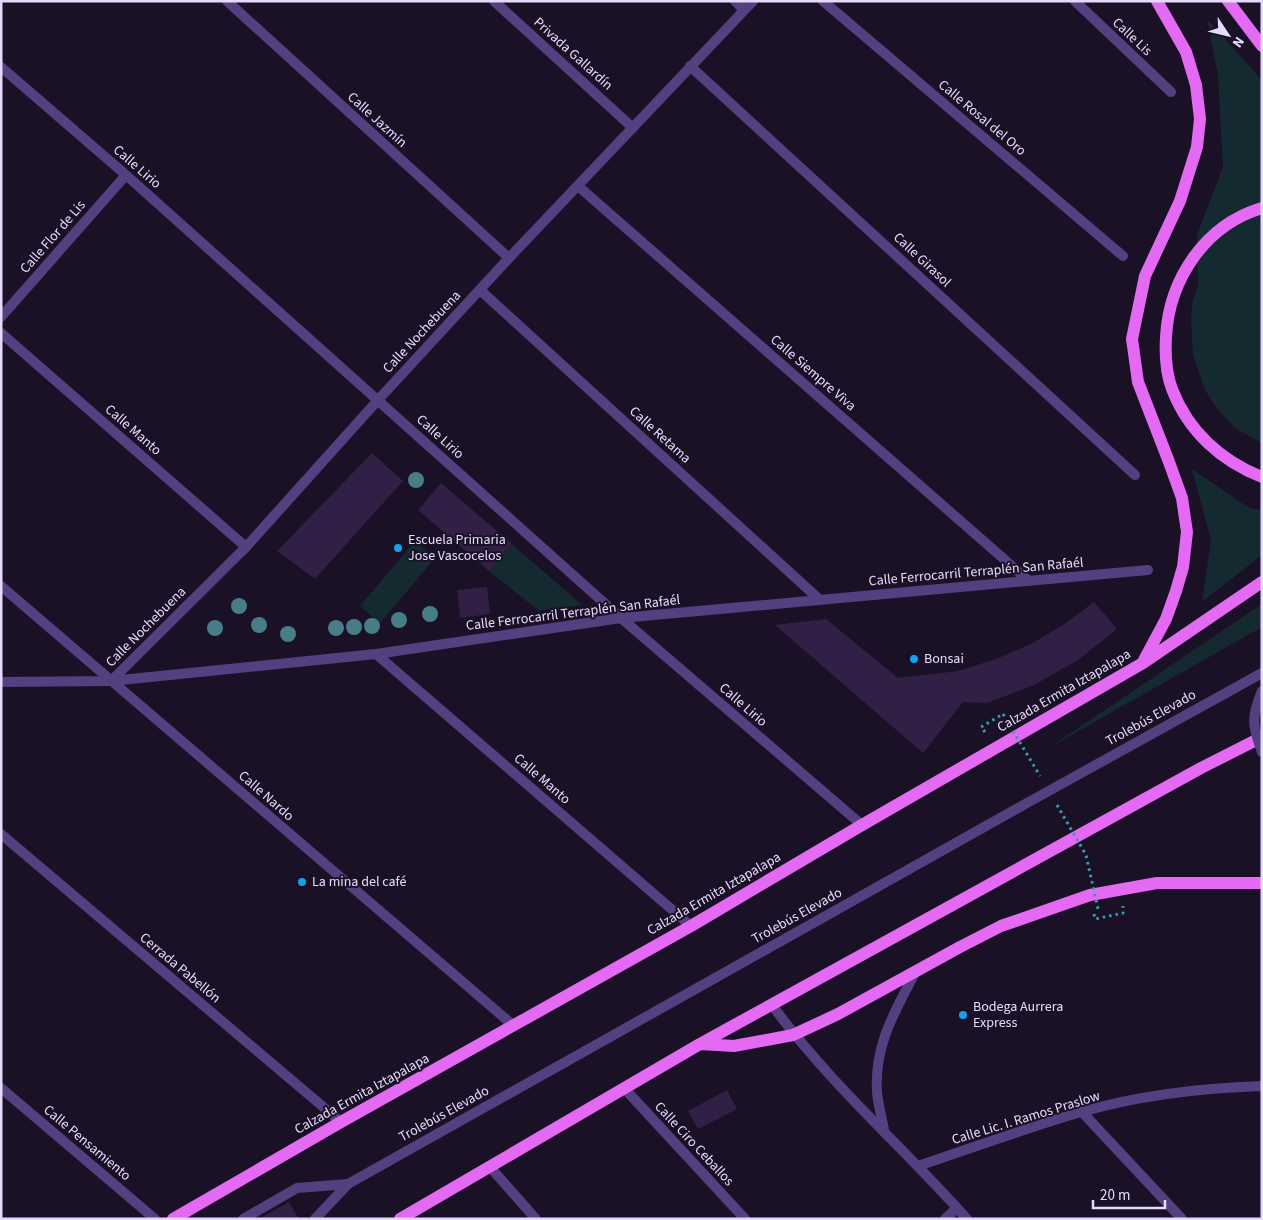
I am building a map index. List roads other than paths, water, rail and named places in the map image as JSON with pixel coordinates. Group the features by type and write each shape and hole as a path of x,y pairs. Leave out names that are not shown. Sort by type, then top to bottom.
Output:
{"main road":[{"path":"1142,663 1166,619 1176,591 1183,567 1187,532 1182,498 1170,462 1138,382 1132,339 1145,276 1180,201 1197,147 1200,119 1196,85 1186,52 1156,1"},
{"path":"1228,1 1262,46"},
{"path":"1262,208 1238,217 1203,244 1180,277 1169,311 1165,348 1172,388 1185,416 1207,443 1224,458 1262,477"},
{"name":"Calzada Ermita Iztapalapa","path":"173,1219 341,1122 691,926 1142,663 1262,582"},
{"path":"400,1219 700,1044 1201,768 1262,737"},
{"path":"700,1044 734,1046 794,1034 838,1014 1001,926 1090,895 1157,883 1262,883"}],"street":[{"name":"Calle Jazmín","path":"227,1 509,258"},
{"name":"Privada Gallardín","path":"494,1 633,128"},
{"path":"735,1 744,10"},
{"name":"Calle Nochebuena","path":"111,681 246,547 509,258 753,1"},
{"name":"Calle Rosal del Oro","path":"823,1 1123,256"},
{"name":"Calle Lis","path":"1075,1 1171,92"},
{"name":"Calle Girasol","path":"690,66 1135,475"},
{"name":"Calle Lirio","path":"1,67 126,175 621,618 862,825"},
{"name":"Calle Flor de Lis","path":"1,317 126,175"},
{"name":"Calle Siempre Viva","path":"578,186 1029,581"},
{"name":"Calle Retama","path":"480,290 820,600"},
{"name":"Calle Manto","path":"1,333 246,547"},
{"name":"Calle Ferrocarril Terraplén San Rafaél","path":"1,682 111,681 376,654 621,618 1148,570"},
{"name":"Calle Nardo","path":"1,586 514,1026"},
{"name":"Calle Manto","path":"376,654 691,926"},
{"name":"Trolebús Elevado","path":"315,1219 348,1184 1262,673"},
{"path":"1262,691 1255,707 1254,729 1262,752"},
{"name":"Cerrada Pabellón","path":"1,834 341,1122"},
{"path":"884,1131 877,1092 878,1061 889,1022 916,972"},
{"path":"772,1005 794,1034 967,1219"},
{"name":"Calle Lic. I. Ramos Praslow","path":"918,1166 1082,1112 1156,1096 1215,1087 1262,1086"},
{"name":"Calle Pensamiento","path":"1,1088 155,1219"},
{"name":"Calle Ciro Ceballos","path":"624,1088 744,1219"},
{"path":"1082,1112 1182,1219"},
{"path":"490,1167 536,1219"},
{"name":"Trolebús Elevado","path":"243,1219 297,1188 348,1184"},
{"path":"945,1219 957,1208"}],"place":[{"name":"Escuela Primaria Jose Vascocelos","path":"398,548"},
{"name":"Bonsai","path":"914,659"},
{"name":"La mina del café","path":"302,882"},
{"name":"Bodega Aurrera Express","path":"963,1015"}]}
